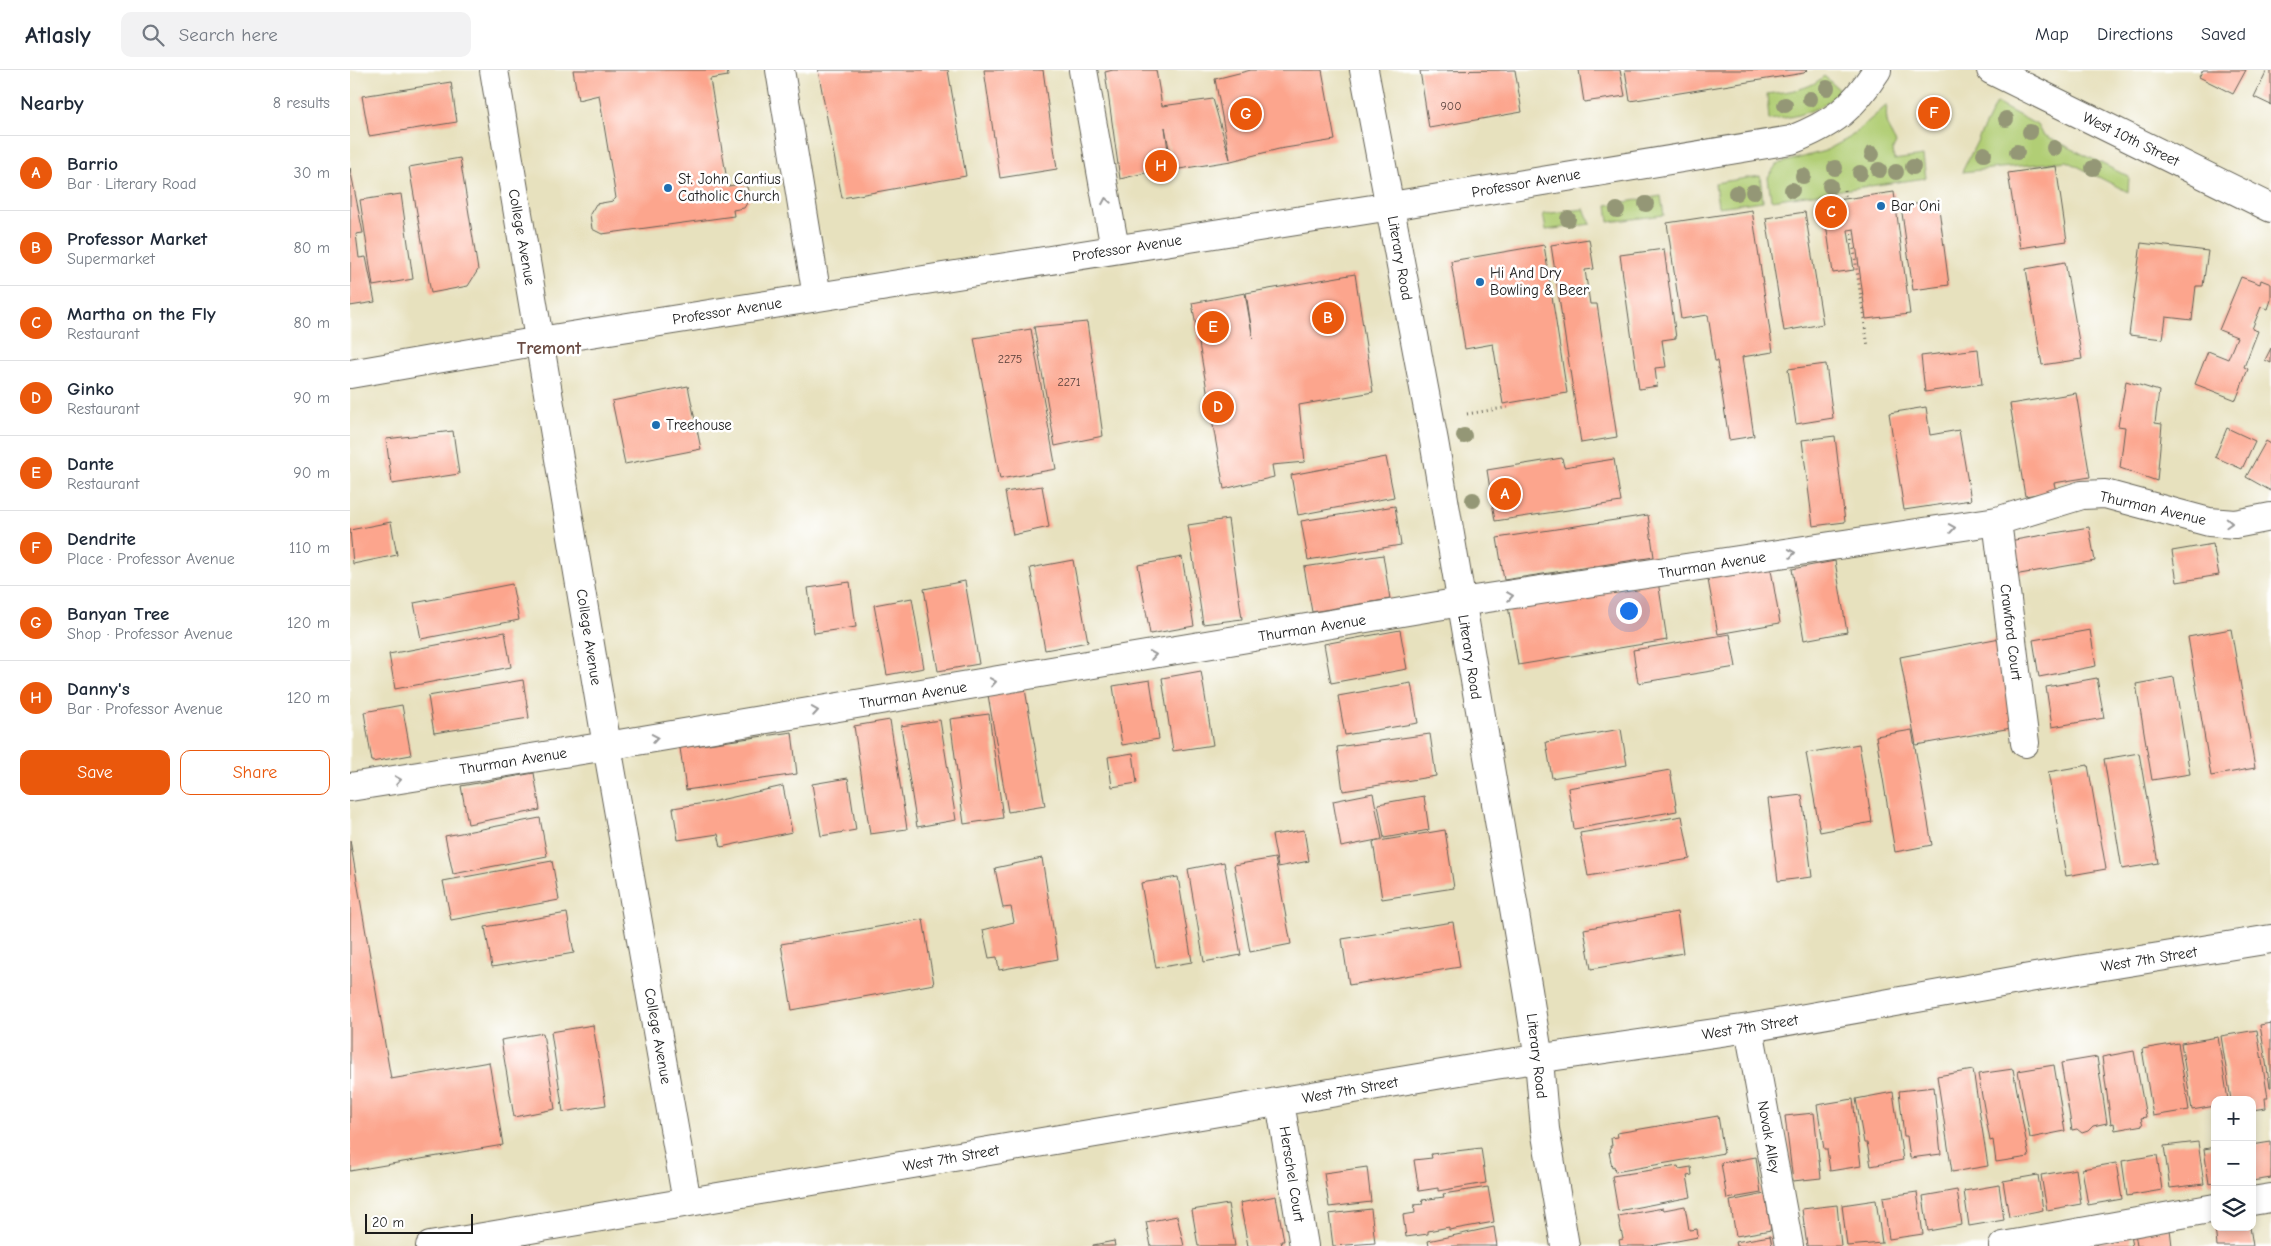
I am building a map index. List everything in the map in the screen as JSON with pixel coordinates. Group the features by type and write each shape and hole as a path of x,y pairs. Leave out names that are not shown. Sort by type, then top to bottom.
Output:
{"street":[{"name":"College Avenue","path":"494,70 607,746 687,1202"},
{"path":"780,70 817,297"},
{"path":"1084,70 1115,250"},
{"name":"Literary Road","path":"1364,70 1391,206 1462,602 1539,1060 1545,1129 1564,1246"},
{"name":"Professor Avenue","path":"350,374 540,341 1391,206 1791,140 1818,129 1846,110 1862,93 1877,70"},
{"name":"West 10th Street","path":"1991,70 2271,208"},
{"name":"Thurman Avenue","path":"350,787 607,746 1462,602 1997,521 2082,495 2104,494 2209,522 2235,524 2271,518"},
{"name":"Crawford Court","path":"1997,521 2026,743"},
{"name":"West 7th Street","path":"430,1246 1495,1065 1749,1028 2035,977 2271,939"},
{"name":"Novak Alley","path":"1749,1028 1789,1246"},
{"name":"Herschel Court","path":"1280,1102 1304,1246"},
{"path":"2256,1200 2271,1198"},
{"path":"2003,1246 2211,1209"}],"path":[{"path":"1844,190 1846,199"},
{"path":"1850,229 1868,347"},
{"path":"1467,414 1510,407"}],"green space":[{"path":"1824,76 1841,91 1833,98 1808,112 1769,120 1767,94 1790,91 1811,85"},
{"path":"1996,103 2037,125 2042,134 2129,177 2128,192 2067,161 1962,172"},
{"path":"1887,105 1888,125 1896,143 1893,149 1894,160 1923,156 1926,178 1771,200 1768,177 1777,164 1825,151 1849,138"},
{"path":"1760,176 1763,201 1718,207 1715,183"},
{"path":"1661,196 1664,215 1609,222 1607,205"},
{"path":"1584,209 1591,224 1546,230 1543,214"}],"building":[{"path":"573,70 727,70 728,76 710,79 728,186 742,184 747,187 750,198 744,208 733,210 734,216 602,234 592,229 590,214 596,204 613,201 616,198 599,95 578,100"},
{"path":"818,70 948,70 966,176 842,198"},
{"path":"984,70 1043,70 1057,169 1000,178"},
{"path":"1113,70 1156,70 1162,106 1213,99 1230,159 1215,79 1251,70 1322,70 1335,140 1279,149 1231,161 1173,170 1165,127 1170,167 1120,179 1105,72"},
{"path":"1515,70 1522,112 1429,128 1420,71"},
{"path":"1579,70 1620,70 1625,96 1584,102"},
{"path":"1625,70 1807,70 1804,73 1630,101"},
{"path":"2203,70 2246,70 2233,94 2199,77"},
{"path":"2267,70 2271,70 2271,105 2254,97"},
{"path":"451,82 457,122 369,136 362,96"},
{"path":"460,158 478,270 468,286 431,293 409,167"},
{"path":"2056,166 2067,241 2020,248 2008,173"},
{"path":"350,168 363,233 356,234 359,258 366,257 375,302 350,306"},
{"path":"1894,192 1910,314 1866,319 1854,229 1848,230 1854,270 1833,273 1823,202"},
{"path":"401,194 413,279 373,286 360,200"},
{"path":"1938,201 1949,285 1913,290 1901,206"},
{"path":"1752,210 1773,352 1742,357 1754,436 1729,440 1708,315 1681,319 1667,223"},
{"path":"1805,212 1823,324 1784,331 1766,218"},
{"path":"1589,239 1594,269 1585,270 1590,304 1597,304 1617,437 1581,443 1551,245"},
{"path":"2141,243 2208,251 2203,286 2196,286 2192,320 2166,317 2163,339 2129,335"},
{"path":"1544,245 1567,393 1503,404 1493,344 1465,349 1451,261"},
{"path":"1664,249 1676,338 1662,340 1666,367 1655,368 1657,386 1639,389 1620,255"},
{"path":"2065,262 2082,359 2042,365 2026,269"},
{"path":"1355,274 1373,392 1299,405 1305,462 1272,465 1274,477 1224,489 1192,303 1245,293 1253,339 1246,293"},
{"path":"2241,277 2260,284 2261,280 2271,284 2271,300 2268,309 2261,307 2252,329 2258,331 2244,367 2248,369 2236,400 2195,384 2208,351 2228,359 2237,337 2219,330"},
{"path":"1087,322 1103,436 1055,446 1034,327"},
{"path":"1031,329 1056,469 1000,479 974,338"},
{"path":"2271,348 2271,363 2265,360"},
{"path":"1978,349 1982,384 1925,392 1921,356"},
{"path":"1826,364 1833,418 1796,424 1788,369"},
{"path":"2126,381 2159,391 2155,423 2162,424 2157,481 2120,468 2125,427 2118,426"},
{"name":"Treehouse","path":"688,386 701,449 625,464 612,401"},
{"path":"2076,393 2090,477 2054,483 2056,491 2025,496 2010,404"},
{"path":"1926,407 1930,435 1959,430 1971,500 1904,510 1889,413"},
{"path":"2227,428 2255,441 2242,469 2215,457"},
{"path":"453,431 459,474 392,484 386,439"},
{"path":"1835,436 1845,522 1813,526 1802,440"},
{"path":"2266,441 2271,444 2271,491 2246,477"},
{"path":"1386,457 1394,497 1298,515 1291,475"},
{"path":"1562,458 1564,467 1614,459 1621,502 1495,521 1487,470"},
{"path":"1042,486 1049,527 1013,535 1005,492"},
{"path":"1395,506 1401,545 1308,560 1301,521"},
{"path":"1648,515 1654,557 1504,580 1497,538"},
{"path":"1228,519 1242,619 1203,624 1188,525"},
{"path":"391,522 397,555 353,564 350,530"},
{"path":"2089,527 2095,561 2014,575 2009,541"},
{"path":"2213,544 2219,575 2177,582 2172,551"},
{"path":"1383,555 1390,599 1312,612 1304,567"},
{"path":"1182,557 1194,626 1150,634 1138,565"},
{"path":"1769,558 1780,623 1718,634 1706,569"},
{"path":"1073,560 1088,642 1045,650 1030,568"},
{"path":"1835,561 1847,632 1804,640 1792,569"},
{"path":"965,581 979,664 938,671 924,589"},
{"path":"1658,581 1667,640 1518,665 1508,606"},
{"path":"850,582 856,627 814,633 808,588"},
{"path":"512,584 519,620 421,639 414,603"},
{"path":"912,598 924,668 887,675 874,605"},
{"path":"2231,629 2255,768 2211,776 2188,637"},
{"path":"1400,630 1407,669 1331,683 1324,644"},
{"path":"2090,630 2096,666 2039,677 2033,640"},
{"path":"505,632 511,667 395,689 389,654"},
{"path":"1730,634 1736,667 1638,683 1633,650"},
{"path":"2000,638 2017,727 1916,745 1900,657"},
{"path":"1201,671 1213,745 1173,751 1162,678"},
{"path":"2174,677 2190,774 2152,780 2136,684"},
{"path":"2097,678 2104,718 2052,727 2046,687"},
{"path":"523,680 529,718 434,733 428,696"},
{"path":"1150,680 1159,739 1122,745 1113,686"},
{"path":"1411,683 1418,723 1345,735 1338,696"},
{"path":"1025,689 1045,806 1008,812 988,695"},
{"path":"402,705 411,755 372,762 364,712"},
{"path":"989,714 1003,818 964,824 950,719"},
{"path":"890,720 907,829 870,834 854,726"},
{"path":"940,720 956,820 917,827 901,726"},
{"path":"1621,729 1627,765 1552,778 1546,742"},
{"path":"1912,730 1932,845 1895,852 1876,736"},
{"path":"792,732 797,774 686,790 680,748"},
{"path":"1430,734 1436,776 1343,791 1337,747"},
{"path":"1859,744 1872,822 1820,832 1806,753"},
{"path":"1133,753 1137,783 1112,787 1108,757"},
{"path":"2139,753 2158,863 2122,869 2104,759"},
{"path":"2088,765 2106,869 2066,876 2048,772"},
{"path":"1670,770 1677,811 1574,829 1568,788"},
{"path":"534,773 540,810 468,824 461,786"},
{"path":"848,778 856,830 821,836 812,784"},
{"path":"783,786 792,832 721,847 718,834 678,840 673,808 711,802"},
{"path":"1373,793 1382,839 1341,847 1333,801"},
{"path":"1802,795 1812,877 1778,881 1768,799"},
{"path":"1424,796 1429,830 1384,838 1378,804"},
{"path":"1682,816 1690,859 1588,876 1580,833"},
{"path":"540,818 547,856 453,874 445,836"},
{"path":"1304,830 1309,861 1278,867 1272,835"},
{"path":"1445,830 1454,888 1382,899 1373,842"},
{"path":"350,840 391,1079 489,1062 503,1145 350,1171"},
{"path":"1042,858 1058,959 999,970 997,957 989,958 983,930 1014,922 1011,907 1003,908 995,868"},
{"path":"1275,858 1291,944 1250,952 1234,865"},
{"path":"552,861 559,900 451,920 443,881"},
{"path":"1224,862 1241,955 1204,962 1188,869"},
{"path":"1178,877 1192,962 1156,968 1141,883"},
{"path":"1677,912 1683,953 1591,969 1584,929"},
{"path":"567,913 574,953 492,967 485,927"},
{"path":"923,919 934,984 792,1010 781,944"},
{"path":"1453,922 1460,967 1349,985 1342,939"},
{"path":"2271,1023 2271,1087 2270,1087 2260,1025"},
{"path":"593,1025 606,1105 563,1112 551,1032"},
{"path":"2257,1030 2268,1098 2265,1098 2266,1108 2256,1109 2256,1096 2230,1096 2221,1036"},
{"path":"543,1033 555,1109 514,1117 501,1040"},
{"path":"2218,1037 2227,1096 2211,1096 2211,1107 2192,1110 2181,1043"},
{"path":"2178,1043 2189,1110 2153,1116 2142,1049"},
{"path":"2134,1051 2146,1117 2141,1118 2143,1125 2115,1130 2114,1123 2111,1124 2102,1057"},
{"path":"2097,1057 2107,1123 2093,1126 2088,1131 2082,1133 2077,1129 2072,1130 2061,1063"},
{"path":"2054,1065 2065,1131 2030,1138 2018,1071"},
{"path":"2013,1069 2029,1157 1996,1162 1993,1140 1990,1141 1978,1074"},
{"path":"1973,1070 1988,1166 1952,1172 1937,1076"},
{"path":"1934,1087 1941,1154 1910,1158 1907,1136 1904,1136 1899,1091"},
{"path":"1893,1092 1903,1160 1871,1166 1867,1143 1864,1143 1856,1099"},
{"path":"1853,1099 1861,1166 1830,1171 1827,1149 1824,1149 1817,1105"},
{"path":"1814,1113 1821,1178 1793,1181 1785,1116"},
{"path":"1718,1116 1724,1153 1615,1172 1614,1166 1612,1167 1609,1152 1611,1152 1610,1146 1612,1146 1611,1138 1618,1137 1617,1133"},
{"path":"2198,1142 2204,1184 2170,1188 2164,1146"},
{"path":"2271,1142 2271,1178 2256,1180 2256,1144"},
{"path":"1481,1148 1486,1183 1438,1191 1438,1188 1419,1191 1414,1160 1432,1158 1431,1154"},
{"path":"2211,1148 2211,1184 2209,1184 2204,1149"},
{"path":"2157,1155 2162,1190 2127,1196 2122,1161"},
{"path":"1756,1157 1761,1193 1727,1199 1721,1163"},
{"path":"2116,1163 2122,1199 2088,1205 2082,1169"},
{"path":"1678,1166 1679,1169 1691,1167 1692,1175 1687,1176 1691,1197 1618,1211 1612,1176"},
{"path":"1367,1167 1371,1202 1329,1207 1324,1173"},
{"path":"2076,1169 2081,1204 2047,1210 2041,1175"},
{"path":"2038,1175 2043,1210 2009,1217 2003,1181"},
{"path":"1999,1185 2004,1220 1969,1226 1964,1191"},
{"path":"1488,1187 1494,1222 1449,1230 1449,1227 1428,1231 1428,1234 1406,1237 1403,1215 1415,1213 1414,1205 1423,1204 1422,1200 1444,1197 1443,1194"},
{"path":"1957,1190 1962,1225 1928,1231 1923,1196"},
{"path":"1917,1192 1923,1234 1889,1239 1883,1197"},
{"path":"1765,1194 1771,1230 1736,1236 1730,1201"},
{"path":"1276,1196 1284,1241 1281,1241 1282,1246 1248,1246 1240,1203"},
{"path":"1876,1200 1882,1243 1847,1246 1842,1205"},
{"path":"1228,1204 1235,1246 1198,1246 1192,1210"},
{"path":"1837,1205 1841,1246 1807,1246 1802,1209"},
{"path":"1685,1206 1689,1230 1697,1229 1698,1237 1651,1246 1620,1246 1619,1240 1623,1239 1618,1216"},
{"path":"1371,1209 1375,1243 1333,1246 1329,1214"},
{"path":"1177,1216 1184,1246 1151,1246 1146,1222"},
{"path":"1494,1227 1497,1246 1429,1246 1428,1241"},
{"path":"2170,1229 2172,1246 2137,1246 2135,1233"},
{"path":"2215,1231 2251,1231 2253,1246 2217,1246"},
{"path":"1770,1236 1772,1246 1736,1246 1735,1242"},
{"path":"2130,1236 2132,1246 2096,1246 2096,1242"},
{"path":"1114,1241 1115,1246 1093,1246 1093,1245"}],"place":[{"name":"Dendrite","path":"1934,113"},
{"name":"Banyan Tree","path":"1246,114"},
{"name":"Danny's","path":"1161,166"},
{"name":"St. John Cantius Catholic Church","path":"668,188"},
{"name":"Bar Oni","path":"1881,206"},
{"name":"Martha on the Fly","path":"1831,212"},
{"name":"Hi And Dry Bowling & Beer","path":"1480,282"},
{"name":"Professor Market","path":"1328,318"},
{"name":"Dante","path":"1213,327"},
{"name":"Ginko","path":"1218,407"},
{"name":"Treehouse","path":"656,425"},
{"name":"Barrio","path":"1505,494"}],"district":[{"name":"Tremont","path":"549,348"}]}
